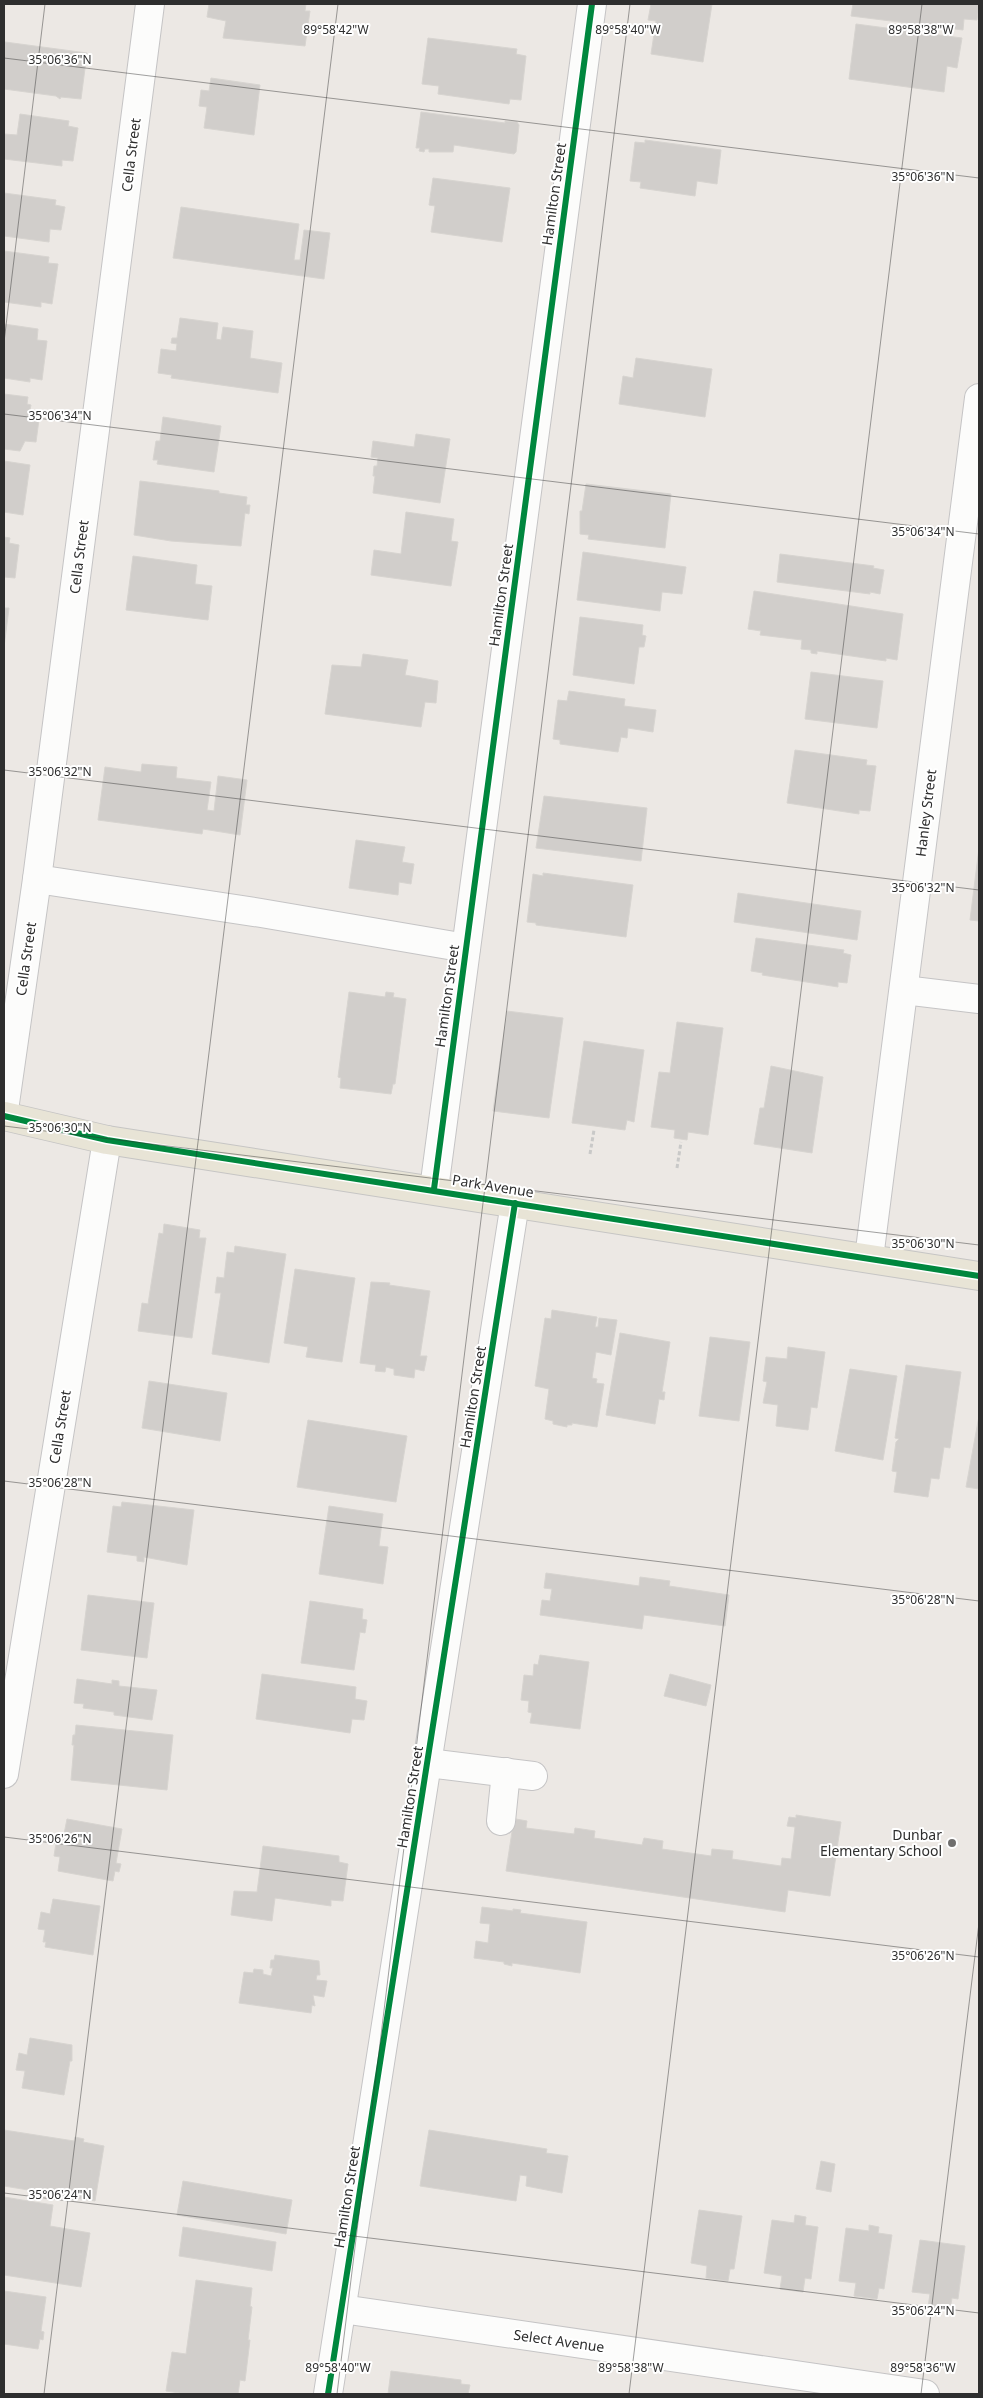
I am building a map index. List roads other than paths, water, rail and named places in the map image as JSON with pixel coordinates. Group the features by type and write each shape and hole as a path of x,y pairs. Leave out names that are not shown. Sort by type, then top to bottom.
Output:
{"main road":[{"name":"Park Avenue","path":"4,1116 107,1140 979,1276"}],"street":[{"name":"Cella Street","path":"4,1110 37,879 150,4"},
{"name":"Hamilton Street","path":"434,1190 592,4"},
{"name":"Hanley Street","path":"869,1258 979,398"},
{"path":"37,879 261,913 466,948"},
{"path":"904,990 979,999"},
{"name":"Cella Street","path":"4,1774 107,1140"},
{"name":"Hamilton Street","path":"328,2394 515,1203"},
{"path":"428,1763 533,1776"},
{"path":"501,1821 506,1772"},
{"name":"Select Avenue","path":"342,2309 925,2394"}],"place":[{"name":"Dunbar Elementary School","path":"952,1843"}]}
